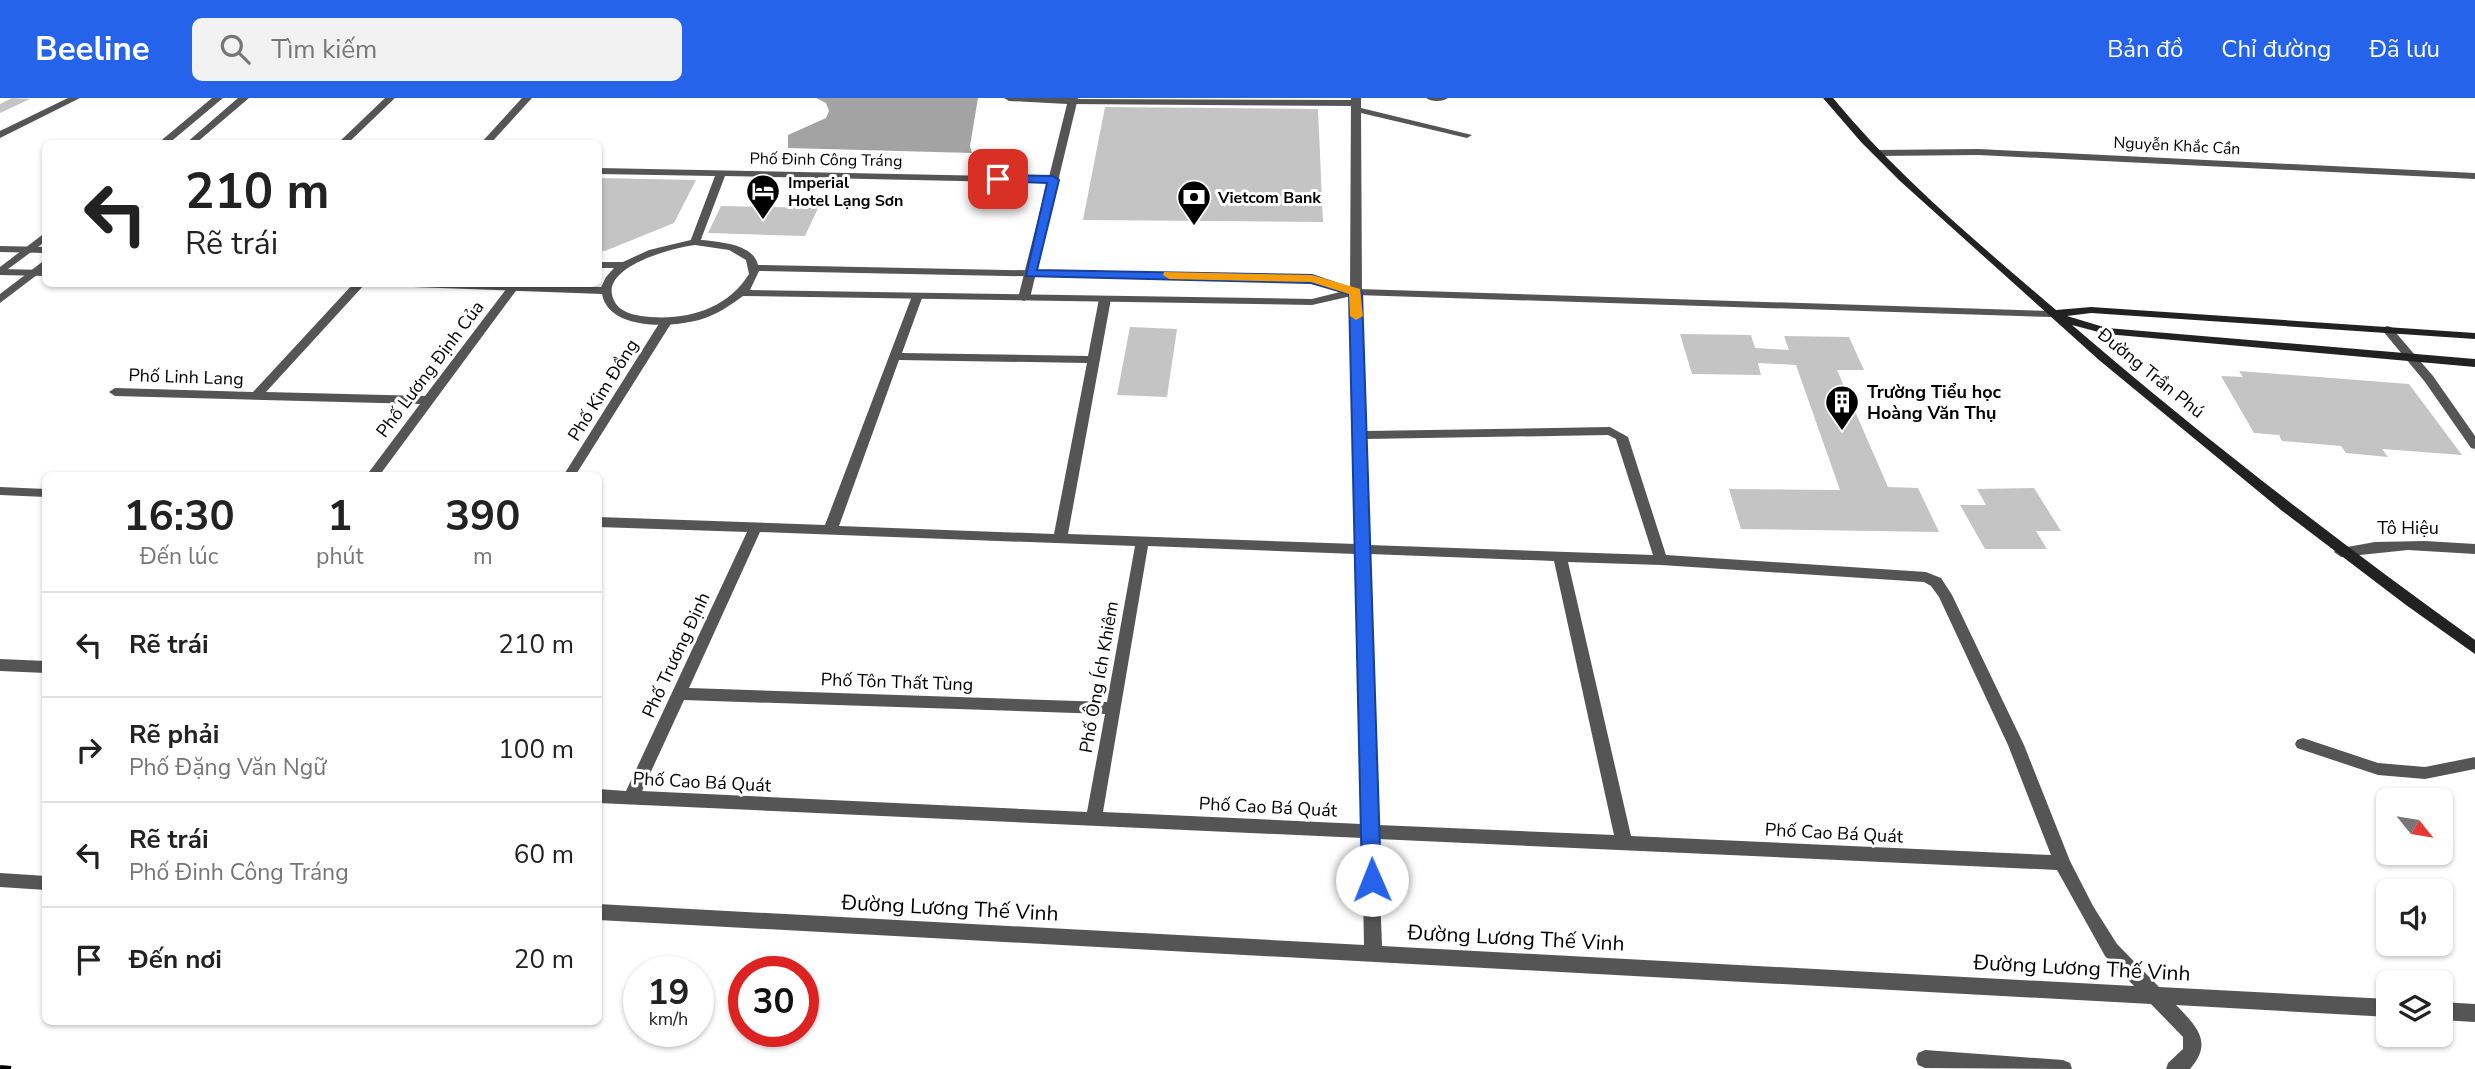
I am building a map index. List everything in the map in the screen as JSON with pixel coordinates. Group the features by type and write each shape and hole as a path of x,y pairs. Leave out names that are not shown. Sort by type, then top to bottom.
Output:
{"main road":[{"name":"Đường Trần Phú","path":"1828,98 1877,153 2051,314 2341,552 2475,648"},
{"path":"2051,314 2091,310 2475,336"},
{"path":"2051,314 2106,331 2475,363"}],"street":[{"path":"0,135 75,98"},
{"path":"166,140 218,98"},
{"path":"194,140 244,98"},
{"path":"345,140 390,98"},
{"path":"488,140 527,98"},
{"path":"1009,98 1355,103 1467,135"},
{"path":"1431,98 1443,98"},
{"path":"1024,298 1073,100"},
{"path":"1355,103 1359,435 1373,953"},
{"name":"Nguyễn Khắc Cần","path":"1877,153 1978,152 2475,176"},
{"name":"Phố Đinh Công Tráng","path":"602,170 1053,180"},
{"path":"695,242 721,173"},
{"path":"0,272 42,238"},
{"path":"695,242 736,248 749,256 755,268 753,280 744,293 711,313 666,322 646,321 623,314 609,301 607,290 612,278 624,265 657,249 695,242"},
{"path":"0,249 42,250"},
{"path":"0,300 42,265"},
{"path":"602,265 624,265"},
{"path":"755,268 1312,279 1356,292"},
{"path":"0,272 42,273"},
{"path":"1196,300 1199,275"},
{"name":"Phố Linh Lang","path":"256,396 356,287"},
{"name":"Phố Lương Định Của","path":"375,472 513,287"},
{"path":"551,287 607,290"},
{"path":"744,293 916,298 1312,302 1356,292 2051,314"},
{"path":"830,531 897,356 916,298"},
{"path":"1060,539 1105,299"},
{"name":"Phố Kim Đồng","path":"572,472 666,322"},
{"path":"2387,329 2475,445"},
{"path":"897,356 1093,360"},
{"name":"Phố Linh Lang","path":"115,392 428,400"},
{"path":"1359,435 1610,431 1619,434 1661,561"},
{"path":"0,491 42,494"},
{"path":"602,522 1661,561 1926,577 1936,582 1945,594 2015,745 2062,863 2110,950 2191,1032 2194,1044 2192,1052 2175,1069"},
{"name":"Phố Trương Định","path":"631,798 755,529"},
{"name":"Phố Ông Ích Khiêm","path":"1094,819 1142,542"},
{"name":"Tô Hiệu","path":"2341,552 2376,545 2475,549"},
{"path":"1560,557 1623,843"},
{"path":"0,665 42,667"},
{"name":"Phố Tôn Thất Tùng","path":"679,694 1113,708"},
{"path":"2303,744 2378,769 2424,773 2475,763"},
{"name":"Phố Cao Bá Quát","path":"602,796 2062,863"},
{"path":"0,880 42,883"},
{"name":"Đường Lương Thế Vinh","path":"602,912 2376,1007"},
{"path":"2453,1012 2475,1013"},
{"path":"1925,1059 2063,1069"}],"shaded area":[{"path":"816,98 978,98 970,146 972,153 788,148 788,135 826,118 829,111 826,103"}],"building":[{"path":"12,98 30,99 0,113 0,104"},
{"path":"1105,107 1318,109 1323,222 1083,220"},
{"path":"602,178 696,180 674,223 602,251"},
{"name":"Imperial Hotel Lạng Sơn","path":"721,206 818,208 805,236 708,233"},
{"path":"1130,327 1177,329 1167,397 1117,395"},
{"name":"Trường Tiểu học Hoàng Văn Thụ","path":"1680,334 1751,335 1755,348 1789,350 1784,336 1849,337 1864,370 1837,370 1888,487 1918,488 1939,532 1741,529 1729,489 1840,490 1796,365 1758,363 1761,375 1692,374"},
{"path":"2239,371 2409,384 2462,455 2382,449 2388,457 2346,453 2341,446 2282,441 2279,435 2254,433 2221,376 2243,377"},
{"path":"2034,488 2061,531 2036,531 2047,549 1985,549 1960,505 1986,505 1977,489"}],"railway":[{"path":"0,1068 11,1069"}],"slow traffic":[{"path":"1169,275 1312,279 1356,292 1356,316"}],"place":[{"name":"Imperial Hotel Lạng Sơn","path":"763,221"},
{"name":"Vietcom Bank","path":"1194,227"},
{"name":"Trường Tiểu học Hoàng Văn Thụ","path":"1842,432"}],"route":[{"path":"998,179 1053,180 1030,273 1312,279 1356,292 1372,880"}]}
